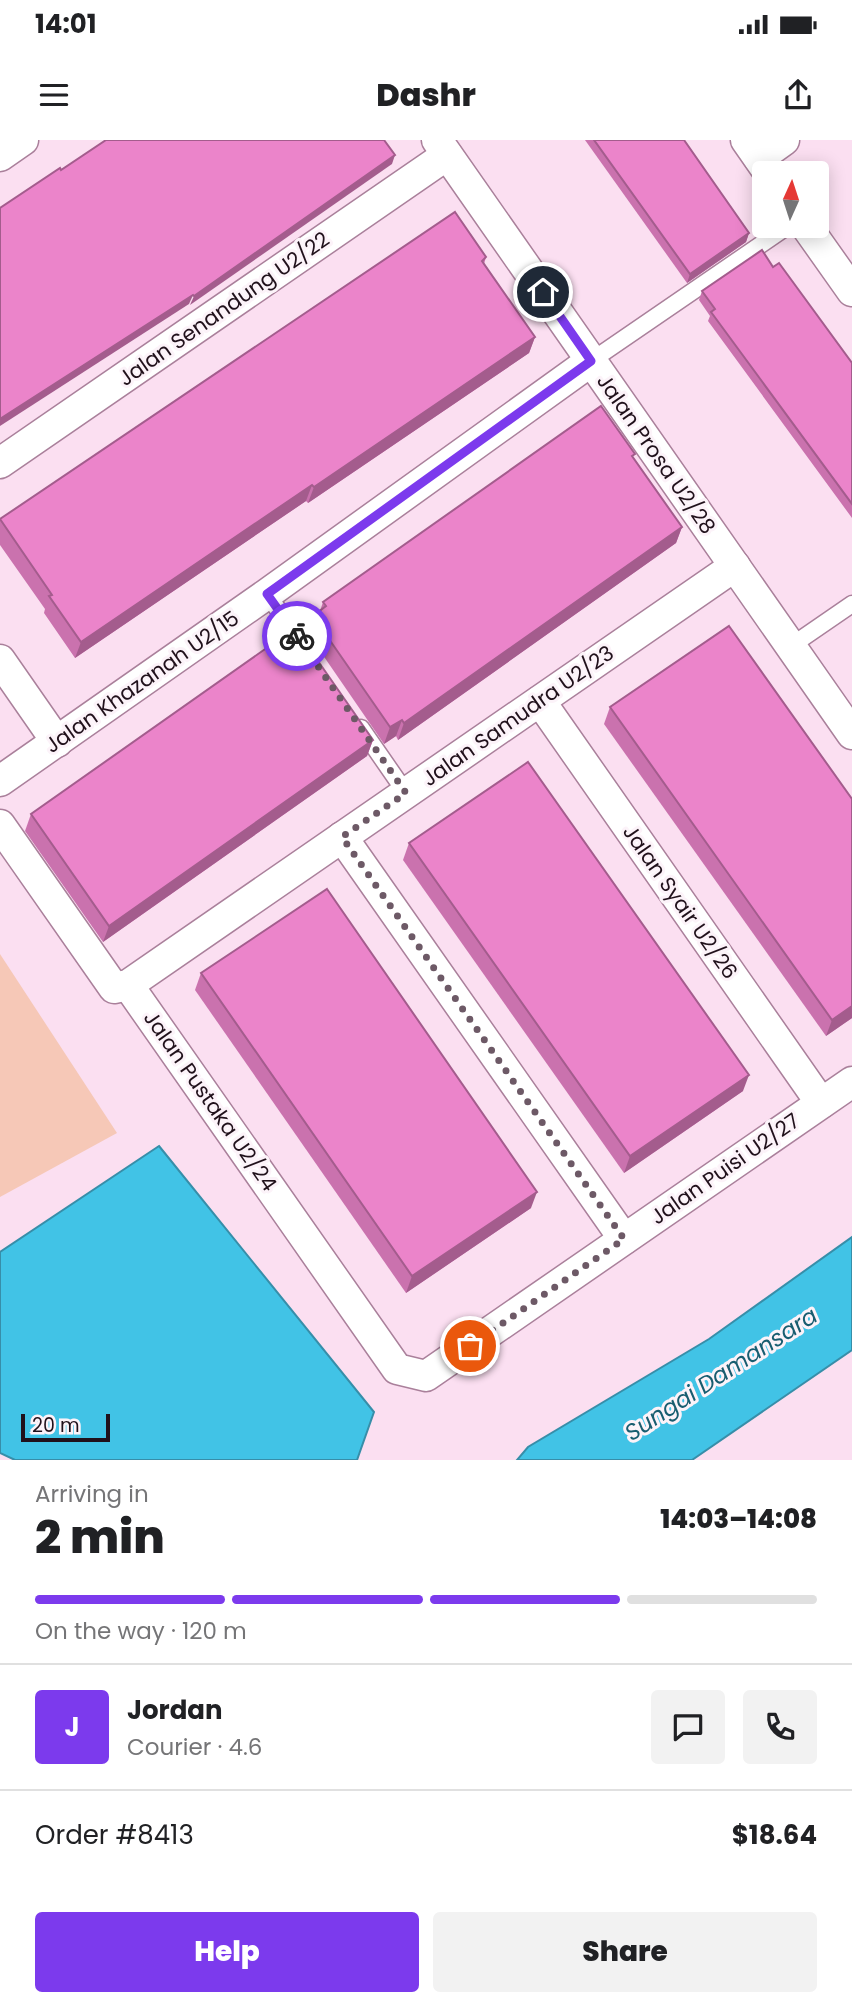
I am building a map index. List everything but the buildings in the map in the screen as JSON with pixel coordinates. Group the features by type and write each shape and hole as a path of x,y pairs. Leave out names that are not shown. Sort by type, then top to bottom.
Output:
{"street":[{"path":"0,156 23,140"},
{"path":"758,157 785,140"},
{"name":"Jalan Prosa U2/28","path":"442,147 852,734"},
{"name":"Jalan Senandung U2/22","path":"0,463 442,147"},
{"path":"814,238 852,291"},
{"name":"Jalan Khazanah U2/15","path":"0,781 267,594 591,361"},
{"name":"Jalan Samudra U2/23","path":"128,985 735,566"},
{"path":"0,660 57,742"},
{"name":"Jalan Syair U2/26","path":"540,701 821,1103"},
{"name":"Jalan Pustaka U2/24","path":"0,825 114,989 128,985 397,1369 426,1376"},
{"path":"342,837 624,1239"},
{"name":"Jalan Puisi U2/27","path":"426,1376 852,1082"}],"lane":[{"path":"591,361 770,238"},
{"path":"267,594 313,660"},
{"path":"791,646 852,604"},
{"path":"352,716 406,793"}],"shaded area":[{"path":"0,954 117,1133 0,1197"}],"water":[{"path":"159,1146 374,1412 357,1460 15,1460 0,1453 0,1252"},
{"name":"Sungai Damansara","path":"852,1237 852,1350 692,1460 517,1460 528,1447 709,1339"}],"way so far":[{"path":"297,636 406,793 342,837 624,1239 470,1346"}],"route":[{"path":"297,636 267,594 591,361 543,292"}]}
